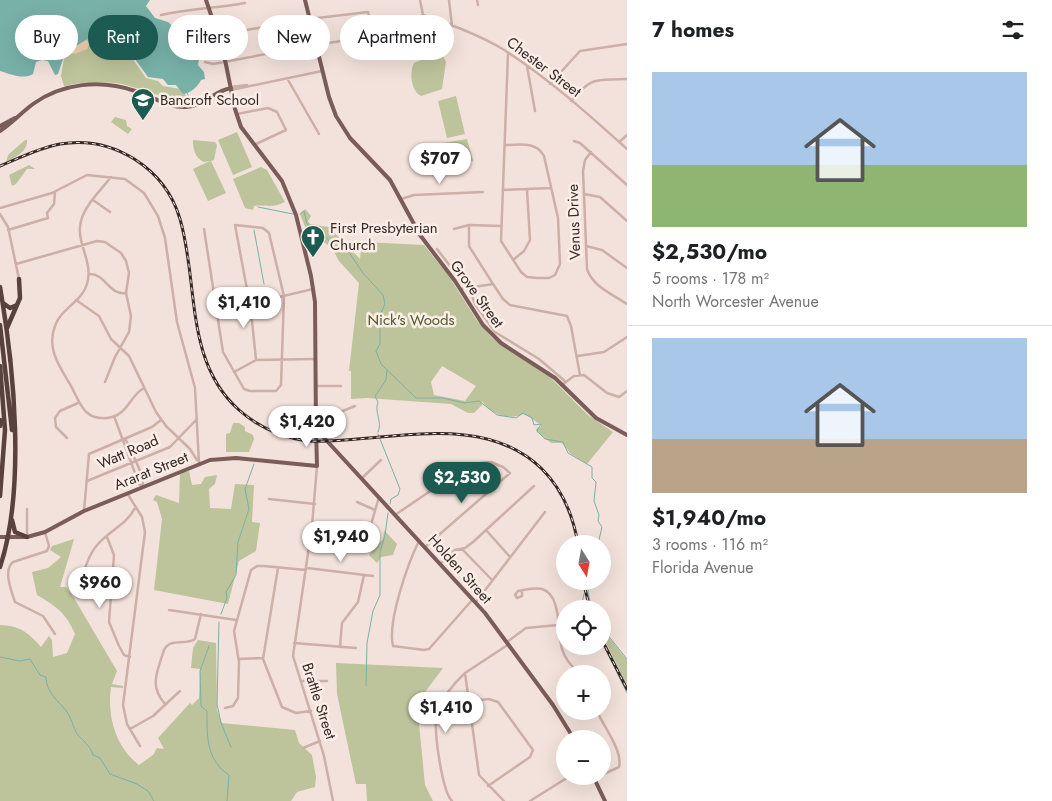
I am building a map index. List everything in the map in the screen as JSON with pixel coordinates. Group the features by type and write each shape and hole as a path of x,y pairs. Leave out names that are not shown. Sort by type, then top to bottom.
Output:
{"highway":[{"path":"6,337 8,321 19,302 21,291 19,279"},
{"path":"0,287 14,406 12,505 0,567"},
{"path":"2,301 5,306 10,308 19,302"},
{"path":"0,325 9,394 14,476"},
{"path":"0,366 5,448 0,496"},
{"path":"0,420 0,426"},
{"path":"12,505 15,532 27,537"}],"main road":[{"path":"206,0 211,15"},
{"name":"Grove Street","path":"305,0 308,15"},
{"name":"Grove Street","path":"319,60 330,102 341,126 387,176 426,244 461,289 483,325 494,337 511,350 542,368 564,384 588,412 615,430 627,435"},
{"path":"226,62 236,114 243,131 279,177 291,200 313,289 316,429"},
{"path":"0,131 52,92 83,85 104,85 124,88 172,106 184,107 199,105 218,92 231,88"},
{"path":"0,126 19,116"},
{"name":"Holden Street","path":"316,429 474,600 508,643 553,705 568,730"},
{"name":"Brattle Street","path":"316,429 317,466"},
{"path":"316,439 320,437 325,438"},
{"name":"Ararat Street","path":"0,536 27,537 45,532 84,511 199,463 216,459 236,458 317,466"},
{"path":"597,785 605,801"}],"street":[{"path":"420,0 423,15"},
{"path":"449,0 451,15"},
{"path":"477,0 478,5"},
{"path":"161,15 246,3"},
{"path":"343,15 368,12 369,15"},
{"name":"Chester Street","path":"454,27 483,39 527,66 627,149"},
{"path":"550,84 578,52 627,44"},
{"path":"506,145 532,145 540,149 544,156 558,218 559,271 549,278 529,277 521,272 501,240 508,53"},
{"path":"205,62 213,64 258,56"},
{"path":"527,66 535,111"},
{"path":"231,88 322,71"},
{"path":"287,78 319,134"},
{"path":"570,101 590,82 627,79"},
{"path":"236,114 268,108 274,110 286,130 253,146"},
{"path":"618,142 627,135"},
{"path":"574,141 580,143 591,152 627,185"},
{"name":"Venus Drive","path":"591,152 584,164 586,264 592,279 598,286 627,304"},
{"path":"0,208 55,192 82,176 110,176 125,179 137,186 150,201 161,223 177,322 194,382 199,463"},
{"path":"110,176 80,221 82,244 89,274 86,288 58,320 53,331 52,344 56,363 72,388 78,403 84,411 93,416 104,418 114,416 125,409 137,392 144,388"},
{"path":"503,190 551,188"},
{"path":"512,260 524,251 530,240 527,190"},
{"path":"8,230 48,218 47,213 54,204 55,192"},
{"path":"401,200 414,195 484,192"},
{"path":"584,194 600,197 627,221"},
{"path":"93,200 110,212"},
{"path":"0,214 8,230 19,279"},
{"path":"454,229 469,224 501,226"},
{"path":"469,224 469,246 503,299 510,305 567,316 578,356 580,375"},
{"path":"204,229 221,346 245,389 261,391 280,389 284,325 284,296 268,232 263,228 235,225 250,304 256,360"},
{"path":"16,264 82,244 101,241 121,253 128,270 126,293 131,322 128,334 105,382"},
{"path":"586,246 602,250 627,268"},
{"path":"437,248 466,289 471,293 487,323 495,332 539,358 564,384 580,375 588,377 611,396 619,396 627,391"},
{"path":"89,274 100,276 116,292 126,293"},
{"path":"461,289 493,284"},
{"path":"216,312 313,289"},
{"path":"76,300 99,316 111,339 132,360 161,420 192,451 199,463"},
{"path":"578,356 604,352 627,337"},
{"path":"234,372 256,360 315,359"},
{"path":"316,386 341,386"},
{"path":"67,438 56,427 55,418 60,411 78,403"},
{"path":"316,422 355,406"},
{"path":"281,408 315,409"},
{"path":"114,416 139,484 143,487"},
{"name":"Watt Road","path":"87,481 170,447 197,419"},
{"path":"84,511 89,454 152,427 161,420"},
{"path":"123,439 126,440 135,461 143,487"},
{"path":"361,478 381,460"},
{"path":"395,515 472,463 494,463 503,466 510,473 425,547"},
{"name":"Brattle Street","path":"317,466 315,504 307,569 293,656 320,741 331,782 333,801"},
{"path":"440,564 455,550 462,548 486,530 534,486"},
{"path":"128,493 135,508 142,517 145,532 123,705 125,719 140,746"},
{"path":"312,526 365,532 370,528 379,498"},
{"path":"269,499 315,504"},
{"path":"357,502 376,510"},
{"path":"78,596 92,552 122,524 135,508"},
{"path":"27,537 28,509"},
{"path":"419,541 402,584 394,625 393,646 423,650 429,649 492,580 545,512"},
{"path":"486,530 510,556"},
{"path":"45,532 49,546 47,550 13,562 8,571 15,602 43,616 55,634"},
{"path":"107,537 112,544 114,555 109,622 124,655 130,657"},
{"path":"462,548 492,580"},
{"path":"225,708 231,707 237,700 240,658 234,638 236,620 251,570 260,566 373,576"},
{"path":"278,568 263,658 282,706 296,713 311,711"},
{"path":"340,647 342,623 358,602 364,575"},
{"path":"522,590 538,588 548,593 554,603 556,614"},
{"path":"169,610 236,620"},
{"path":"165,704 157,695 155,685 165,646 172,642 184,643 195,639 198,634 201,614"},
{"path":"452,801 445,789 436,719 444,700 465,673 526,628 556,625"},
{"path":"294,643 356,648"},
{"path":"566,655 573,665"},
{"path":"240,658 263,658"},
{"path":"465,673 471,700 478,770 481,778 504,801"},
{"path":"302,681 327,681"},
{"path":"130,729 153,716 180,691"},
{"path":"471,700 487,698 498,702 533,750 530,757 488,786"},
{"path":"303,748 320,741"},
{"path":"611,742 620,762 620,767 611,771"},
{"path":"530,801 556,785"}],"green space":[{"path":"88,38 88,60 133,60 146,78 158,81 163,86 180,89 193,103 118,83 95,82 64,86 61,76 64,60 78,60 78,45"},
{"path":"421,60 445,60 442,89 421,96 418,94 412,81 412,67 414,63"},
{"path":"456,96 465,134 447,138 438,101"},
{"path":"115,117 126,120 127,126 132,129 128,134 111,122"},
{"path":"237,132 252,167 233,175 218,140"},
{"path":"467,139 473,161 456,162 444,143"},
{"path":"27,140 27,144 23,151 6,162 8,155"},
{"path":"193,140 215,142 217,145 214,160 211,161 226,193 208,201 193,169 210,161 204,162 198,158 194,150"},
{"path":"29,165 35,169 27,169 16,184 12,186 9,175"},
{"path":"261,167 267,170 285,202 272,206 254,206 253,210 245,208 233,179"},
{"name":"Nick's Woods","path":"305,209 311,216 308,221 310,224 329,227 360,259 362,242 424,245 448,275 476,319 492,338 548,375 588,415 613,432 587,464 571,454 562,443 551,443 536,431 537,428 541,427 540,424 528,416 523,414 512,417 500,415 490,410 482,401 482,405 474,413 468,413 451,404 367,398 351,399 351,371 349,371 359,283 339,261 332,248 306,229 300,214","holes":["442,366 476,386 465,401 434,395 431,382"]},
{"path":"233,423 239,423 245,427 245,431 253,435 254,439 249,452 226,452 226,434 230,433"},
{"path":"189,471 192,485 201,484 205,477 217,475 215,484 209,489 210,508 231,509 235,484 254,485 252,522 260,523 256,551 239,561 228,604 154,590 162,519 157,502 153,500 156,495 179,503 180,474"},
{"path":"384,530 397,544 393,555 381,557 377,563 369,555 383,539"},
{"path":"74,539 60,587 66,587 74,598 117,671 112,684 123,686 123,688 111,687 110,708 114,730 131,758 139,765 153,755 157,748 164,749 158,738 190,703 192,705 199,698 200,669 191,668 193,648 198,640 216,643 217,710 222,723 295,730 299,743 312,755 316,777 315,787 297,792 291,801 0,801 0,625 18,628 32,637 41,647 49,636 52,640 53,657 67,653 75,634 60,611 37,595 32,572 48,568 61,557 50,550 52,546"},
{"path":"611,640 627,660 627,685 611,653"},
{"path":"336,663 443,668 417,703 425,785 433,801 367,801 366,784 356,784 337,694"}],"sand":[{"path":"86,40 88,41 87,49 78,53 78,44"}],"water":[{"path":"0,0 150,0 146,6 153,15 88,15 88,39 78,45 78,15 15,15 15,60 42,60 36,62 33,74 29,76 16,76 0,71"},
{"path":"158,19 168,22 168,60 199,60 198,65 204,72 205,79 201,80 191,91 183,94 176,85 168,85 163,79 148,77 136,60 158,60"},
{"path":"42,60 63,60 58,74 55,75 48,61"}],"waterway":[{"path":"187,93 192,103"},
{"path":"258,207 293,214"},
{"path":"300,214 304,211 307,224 314,230 319,229 335,248 346,248 363,273 383,295 385,304 380,315 380,344 376,351 381,364 416,398 443,398 464,403 479,401 497,415 516,418 523,413 532,418 534,425 541,424 537,431 545,439 563,442 568,453 592,467 592,478 596,482 594,501 599,515 598,521 602,527 600,535"},
{"path":"254,230 264,284"},
{"path":"378,432 380,425 377,410 378,402 375,396 386,380 387,370"},
{"path":"378,434 400,489 398,495 391,499 390,504"},
{"path":"221,614 227,598 226,592 236,575 238,542 249,509 245,489 254,464"},
{"path":"366,686 367,643 373,611 380,595 380,552 388,513"},
{"path":"588,590 590,600"},
{"path":"583,600 584,594"},
{"path":"219,622 217,704 221,723 231,747"},
{"path":"611,639 627,659"},
{"path":"209,646 200,671 201,706 207,711 209,747 212,755 221,769 229,775 227,801"},
{"path":"608,655 627,693"},
{"path":"0,657 20,661 30,659 40,675 46,677 48,688 67,712 77,734 93,755 100,758 110,774 137,784 148,791 154,801"}],"railway":[{"path":"0,166 44,148 60,144 80,143 99,145 117,150 134,159 149,170 162,184 173,201 186,244 196,320 201,345 209,369 221,390 246,416 288,437 307,441 336,441 430,434 461,435 490,440 518,451 542,469 556,486 566,503 576,535"},
{"path":"585,590 588,600"},
{"path":"610,655 627,689"}],"place":[{"name":"Bancroft School","path":"143,121"},
{"name":"First Presbyterian Church","path":"313,258"}]}
